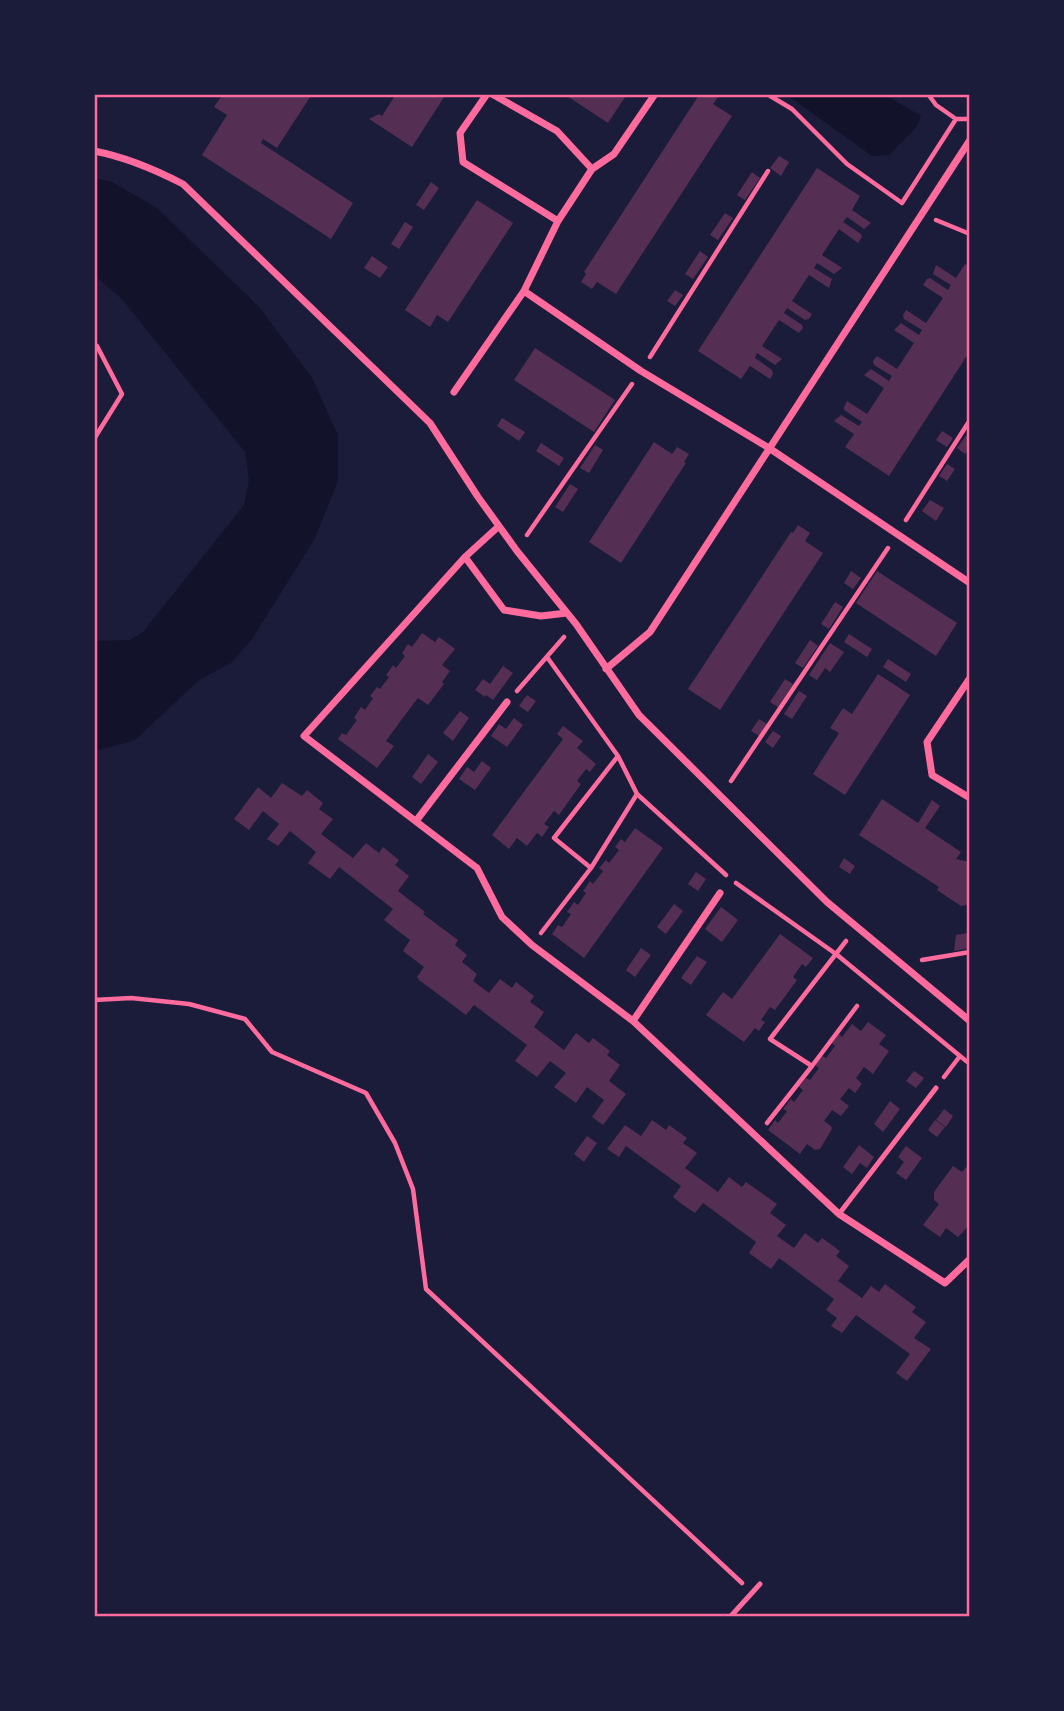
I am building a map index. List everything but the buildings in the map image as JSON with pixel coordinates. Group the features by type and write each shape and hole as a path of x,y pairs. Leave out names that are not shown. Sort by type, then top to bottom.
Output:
{"street":[{"path":"487,94 460,134 463,162 558,221"},
{"path":"492,94 557,131 592,169"},
{"path":"454,392 524,291 558,221 592,169 614,154 655,94"},
{"path":"606,669 650,632 970,140"},
{"path":"94,150 130,159 183,184 430,423 478,497 576,624 639,715 827,902 970,1021"},
{"path":"524,291 641,371 769,448 970,583"},
{"path":"499,526 465,556 304,736 477,869 502,917 532,945 633,1021 839,1214 945,1283 970,1259"},
{"path":"465,556 505,610 541,616 567,613"},
{"path":"970,678 927,743 932,775 970,798"},
{"path":"416,821 508,702"},
{"path":"633,1021 720,893"}],"lane":[{"path":"839,1214 936,1088"},
{"path":"730,1616 760,1584"}],"path":[{"path":"767,94 792,110 847,164 902,203 956,119"},
{"path":"928,94 936,105 956,119 970,119"},
{"path":"922,215 970,234"},
{"path":"94,345 97,346 122,394 94,439"},
{"path":"721,796 897,536 970,420"},
{"path":"508,702 576,624"},
{"path":"547,657 618,756 637,794 732,880 836,954 970,1064"},
{"path":"591,869 554,838 618,756"},
{"path":"532,945 591,869 637,794"},
{"path":"812,1066 770,1039 856,926"},
{"path":"900,963 970,952"},
{"path":"94,1000 131,998 189,1004 245,1019 272,1052 366,1093 395,1143 413,1189 426,1289 751,1592"},
{"path":"757,1137 857,1006"},
{"path":"936,1088 960,1056"}],"shaded area":[{"path":"787,95 885,95 921,116 912,132 890,155 872,156"},
{"path":"95,178 112,182 157,208 260,308 312,378 338,435 338,481 314,540 252,639 231,663 199,680 135,740 99,750 94,750 95,641 130,640 143,632 244,505 249,480 245,452 122,299 95,276"}]}
